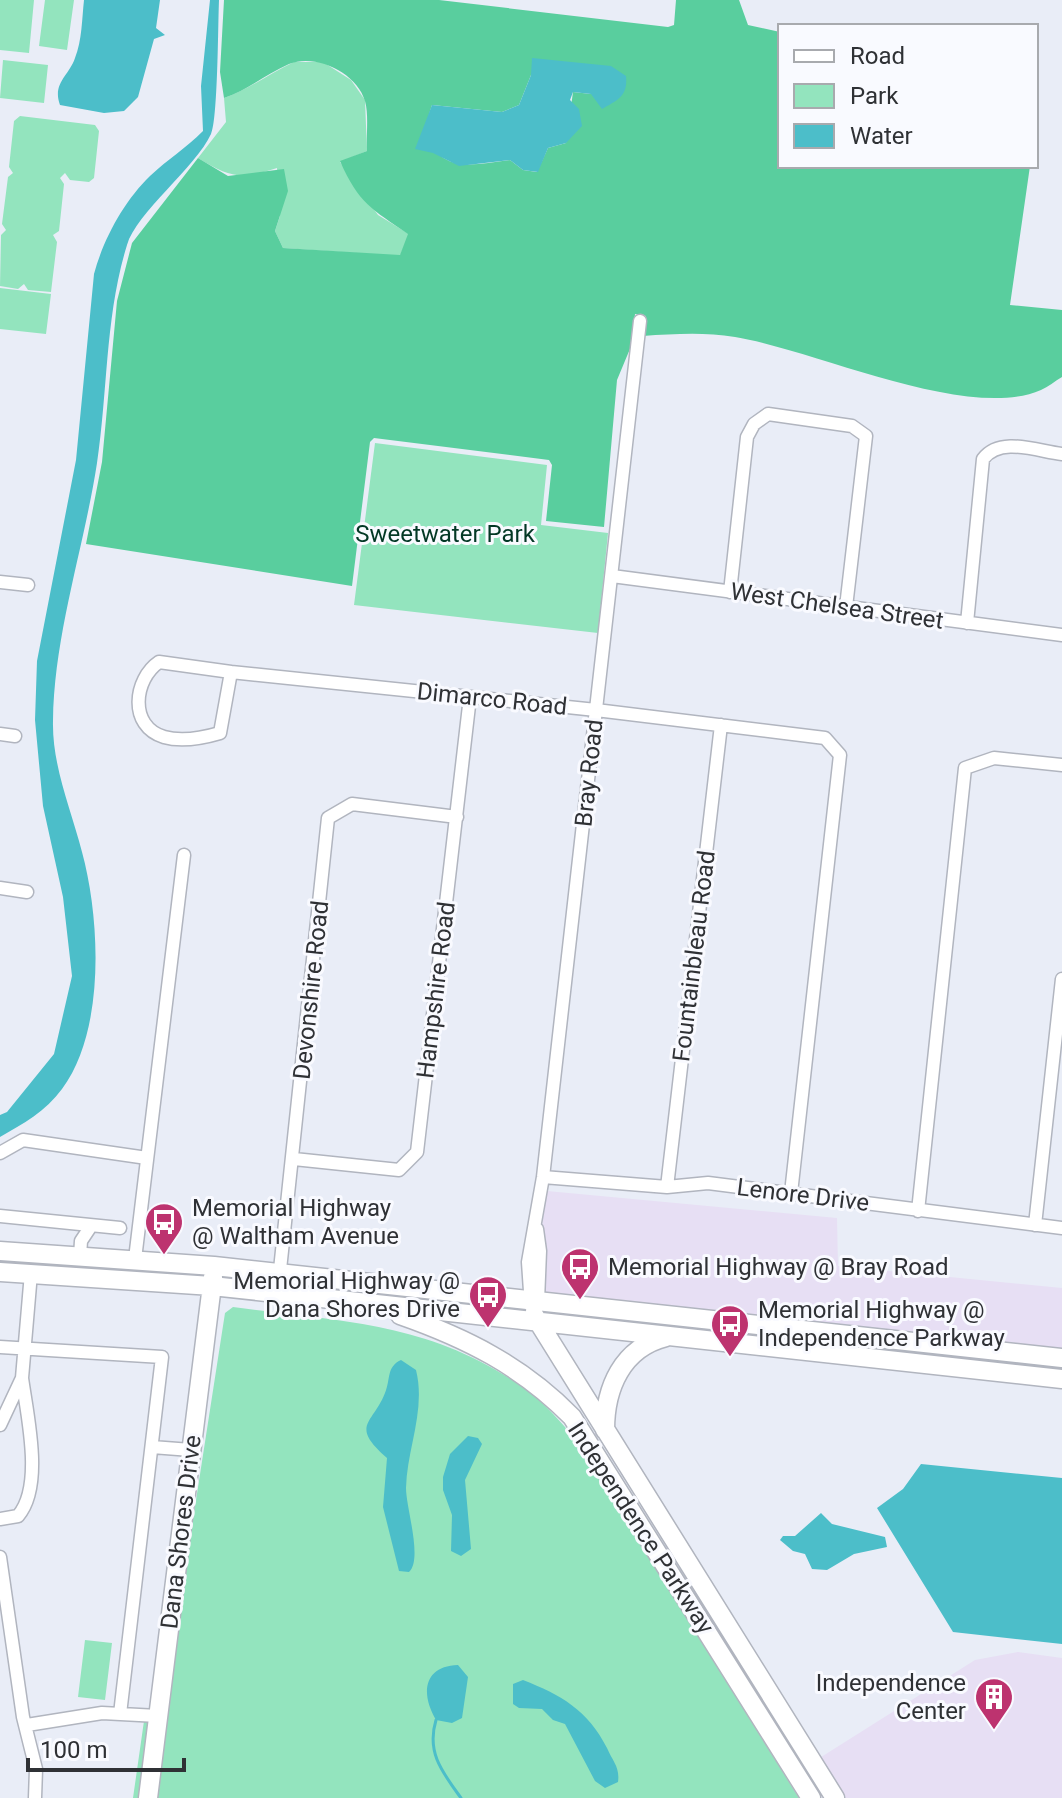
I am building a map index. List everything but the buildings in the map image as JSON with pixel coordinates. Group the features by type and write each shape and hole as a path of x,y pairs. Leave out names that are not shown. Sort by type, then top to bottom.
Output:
{"main road":[{"path":"0,1251 81,1248 135,1259 279,1273 532,1309 668,1336 1062,1379"},
{"path":"134,1279 135,1259"},
{"name":"Dana Shores Drive","path":"148,1798 214,1266"},
{"path":"0,1272 212,1286 498,1318 532,1309 726,1322 1052,1357 1041,1376"},
{"name":"Independence Parkway","path":"367,1303 436,1327 488,1351 523,1374 572,1417 811,1798"},
{"name":"Independence Parkway","path":"532,1309 835,1798"},
{"path":"723,1342 726,1322"},
{"path":"605,1430 608,1394 616,1375 641,1349 668,1336"},
{"path":"874,1358 876,1338"}],"street":[{"name":"Bray Road","path":"532,1309 540,1251 537,1225 640,321"},
{"path":"730,592 747,437 754,424 768,414 852,426 866,436 846,607"},
{"path":"967,623 983,459 991,449 1001,446 1062,454"},
{"name":"West Chelsea Street","path":"612,576 1062,635"},
{"path":"0,582 28,585"},
{"name":"Dimarco Road","path":"231,672 220,733 199,739 164,737 146,726 140,718 139,693 148,669 159,662 825,738 840,755 791,1193"},
{"name":"Hampshire Road","path":"294,1159 399,1170 417,1152 470,697"},
{"name":"Fountainbleau Road","path":"667,1187 721,725"},
{"path":"0,734 15,736"},
{"path":"918,1211 965,768 994,758 1062,765"},
{"name":"Devonshire Road","path":"278,1294 328,818 352,804 457,817"},
{"path":"135,1259 184,855"},
{"path":"0,888 27,892"},
{"path":"1035,1225 1062,979"},
{"path":"0,1153 23,1140 147,1158"},
{"name":"Lenore Drive","path":"543,1177 667,1187 708,1183 1062,1228"},
{"path":"0,1216 120,1228"},
{"path":"76,1225 81,1248"},
{"path":"81,1248 91,1226"},
{"path":"0,1425 22,1378 27,1348 31,1273"},
{"path":"0,1347 162,1357 120,1714"},
{"path":"0,1519 18,1516 27,1499 32,1454 22,1378"},
{"path":"152,1447 191,1450"},
{"path":"0,1557 23,1717 36,1769 35,1798"},
{"path":"27,1725 102,1713 158,1716"}],"shaded area":[{"path":"547,1191 837,1218 838,1266 1062,1288 1062,1352 544,1296 546,1251 542,1226"},
{"path":"1018,1652 1062,1658 1062,1798 842,1798 818,1759 975,1660"}],"green space":[{"path":"0,0 34,0 29,53 0,50"},
{"path":"45,0 74,0 67,50 39,46"},
{"path":"224,0 439,0 668,27 674,25 676,0 739,0 748,25 778,32 778,168 1030,168 1010,305 1062,310 1062,377 1041,390 1010,397 974,397 933,391 735,337 700,334 643,336 646,316 635,314 632,344 617,380 604,527 546,521 552,465 549,460 374,438 370,442 352,586 86,544 102,462 117,301 132,243 198,158 228,176 284,169 288,191 275,231 283,248 400,255 408,234 360,196 340,161 367,151 365,101 361,91 345,74 323,63 300,61 224,98 220,72","holes":["545,60 578,65 591,94 573,92 566,143 548,148 537,172 523,170 510,160 470,164 449,161 431,146 423,133 432,105 502,112 519,105 531,75"]},
{"path":"3,60 48,65 44,103 0,98"},
{"path":"294,62 323,62 351,80 365,100 367,151 340,162 378,215 409,234 400,256 283,248 275,231 280,216 277,168 236,175 198,158 226,122 224,98"},
{"path":"20,116 95,125 99,131 94,178 89,182 70,180 65,173 60,178 64,184 59,231 53,235 57,242 51,292 28,290 24,284 18,289 0,286 1,235 6,230 2,224 8,177 13,173 9,167 14,121"},
{"path":"0,288 51,294 46,334 0,329"},
{"name":"Sweetwater Park","path":"375,443 547,465 541,525 608,533 598,633 354,605"},
{"path":"233,1307 350,1322 422,1338 493,1368 534,1396 575,1438 799,1798 158,1798 183,1584 225,1313"},
{"path":"85,1640 112,1643 105,1700 78,1697"},
{"path":"144,1721 152,1722 142,1798 133,1798"}],"water":[{"path":"84,0 160,0 156,28 165,35 154,39 138,97 124,111 104,113 60,105 58,91 79,44"},
{"path":"210,0 219,0 216,92 211,134 193,161 142,219 127,245 111,326 97,463 58,656 54,738 93,909 95,973 92,1005 76,1065 62,1089 26,1122 0,1137 0,1115 7,1112 54,1054 72,976 63,897 43,806 35,720 37,661 76,460 94,274 109,235 132,197 150,176 203,131 201,86"},
{"path":"532,58 611,66 626,76 624,93 602,109 591,94 573,92 570,100 579,109 582,126 566,143 548,148 538,172 523,170 510,160 459,166 433,153 415,149 432,105 502,112 519,105 531,75"},
{"path":"401,1360 416,1370 419,1400 406,1488 414,1545 413,1565 409,1572 399,1571 383,1507 387,1458 369,1438 367,1431 367,1425 385,1393 391,1370"},
{"path":"468,1436 478,1438 482,1444 465,1480 471,1549 461,1556 451,1551 452,1515 443,1490 443,1477 450,1454"},
{"path":"921,1464 1062,1478 1062,1644 953,1632 877,1508 903,1489"},
{"path":"821,1513 832,1524 885,1537 887,1547 854,1554 827,1570 812,1569 805,1554 793,1551 780,1540 783,1536 795,1536"},
{"path":"458,1665 468,1677 462,1718 452,1723 436,1720 428,1700 428,1683 438,1670"},
{"path":"523,1680 561,1698 591,1723 616,1765 618,1782 605,1788 595,1781 565,1724 553,1720 542,1709 519,1708 513,1704 513,1684"}],"waterway":[{"path":"436,1720 433,1732 435,1753 461,1798"}],"place":[{"name":"Memorial Highway @ Waltham Avenue","path":"164,1256"},
{"name":"Memorial Highway @ Bray Road","path":"580,1301"},
{"name":"Memorial Highway @ Dana Shores Drive","path":"488,1329"},
{"name":"Memorial Highway @ Independence Parkway","path":"730,1358"},
{"name":"Independence Center","path":"994,1731"}]}
